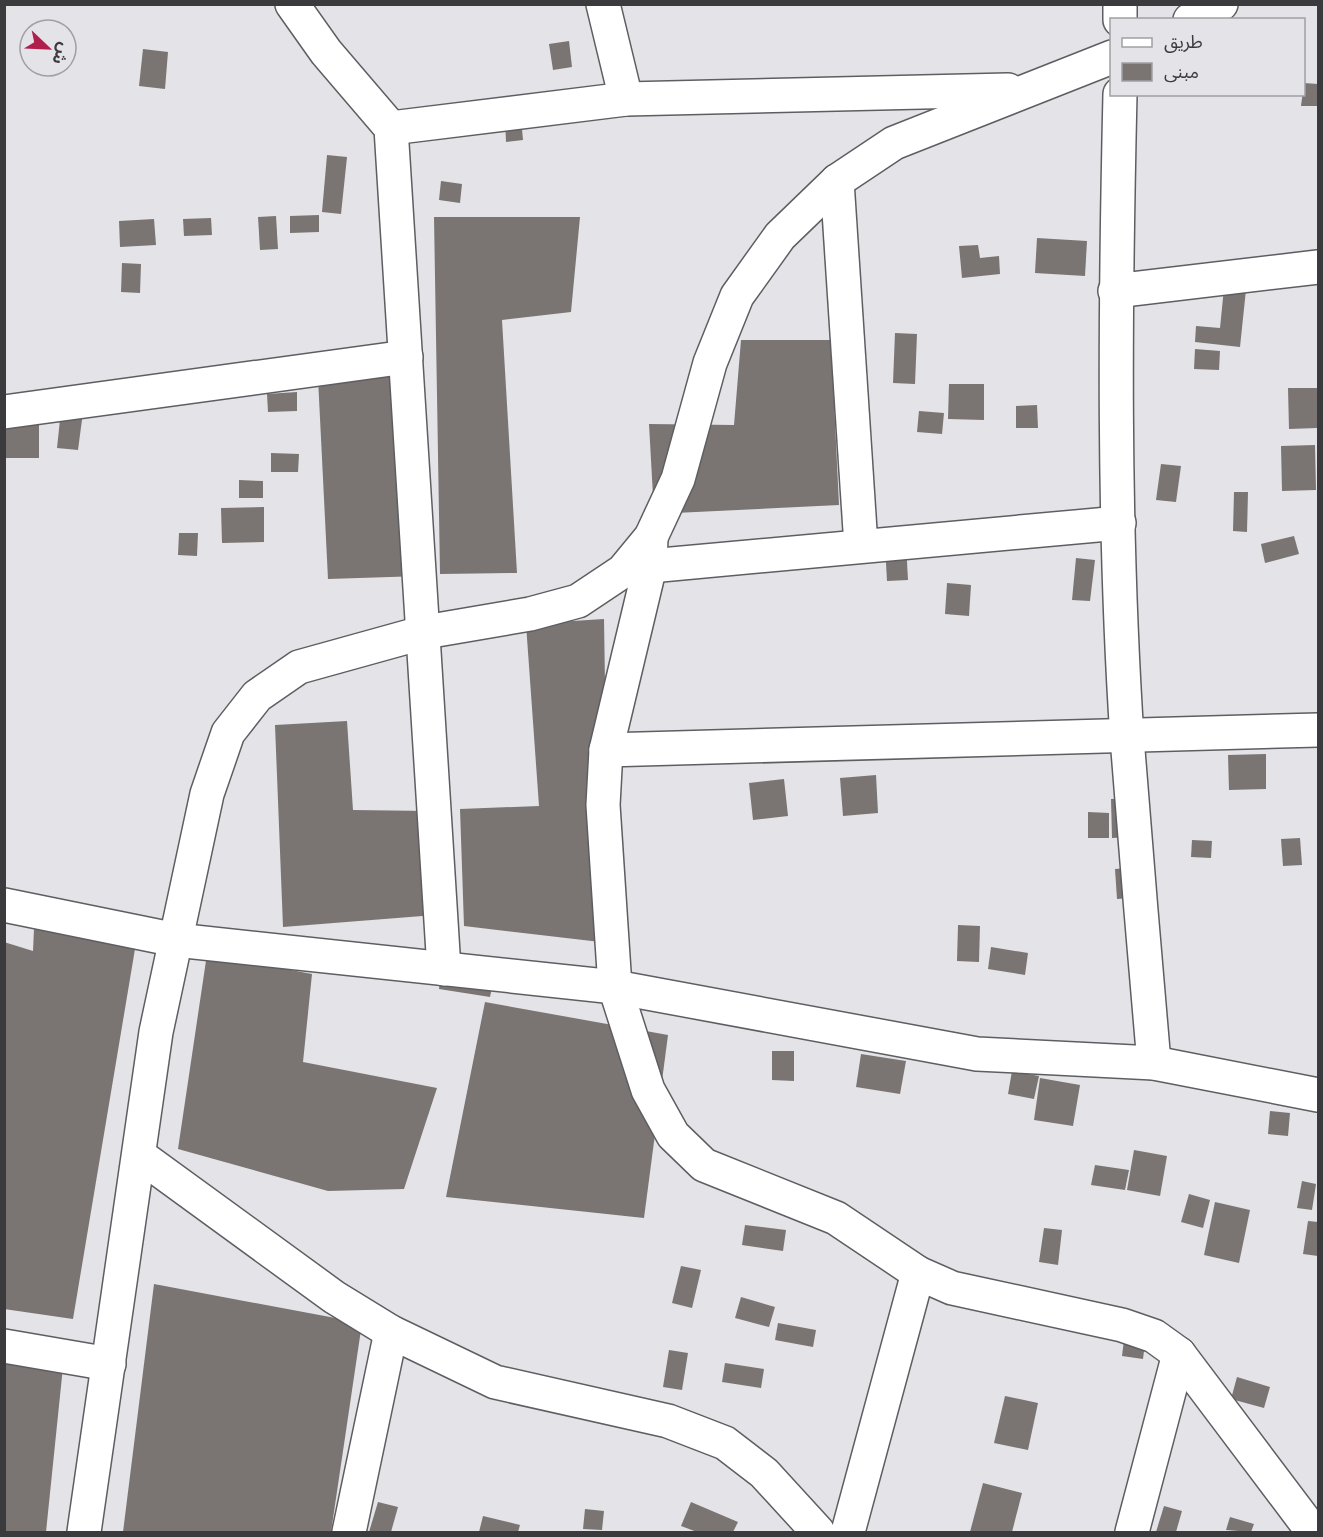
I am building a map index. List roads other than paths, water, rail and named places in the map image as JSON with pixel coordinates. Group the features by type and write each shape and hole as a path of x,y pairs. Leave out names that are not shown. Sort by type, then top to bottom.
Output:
{"street":[{"path":"292,4 326,52 391,128 425,632 444,969"},
{"path":"603,4 626,99"},
{"path":"1194,18 1221,4"},
{"path":"1110,58 894,143 837,181 780,236 737,296 710,363 678,479 650,551 606,750 603,805 615,987 648,1090 673,1135 704,1165 836,1218 918,1273 952,1288 1122,1325 1154,1336 1179,1354 1313,1533"},
{"path":"391,128 626,99 1028,90"},
{"path":"1120,96 1115,291 1119,523 1127,736 1154,1063"},
{"path":"837,181 861,546"},
{"path":"1115,291 1318,267"},
{"path":"4,412 406,357"},
{"path":"84,1533 156,1032 207,794 228,734 257,696 299,667 425,632 530,614 578,601 650,551 861,546 1119,523"},
{"path":"606,750 1318,730"},
{"path":"4,905 176,940 615,987 977,1054 1154,1063 1318,1095"},
{"path":"139,1155 334,1297 391,1332 495,1382 668,1421 724,1443 764,1473 818,1533"},
{"path":"848,1533 918,1273"},
{"path":"349,1533 391,1332"},
{"path":"4,1346 109,1364"},
{"path":"1132,1533 1179,1354"}]}
